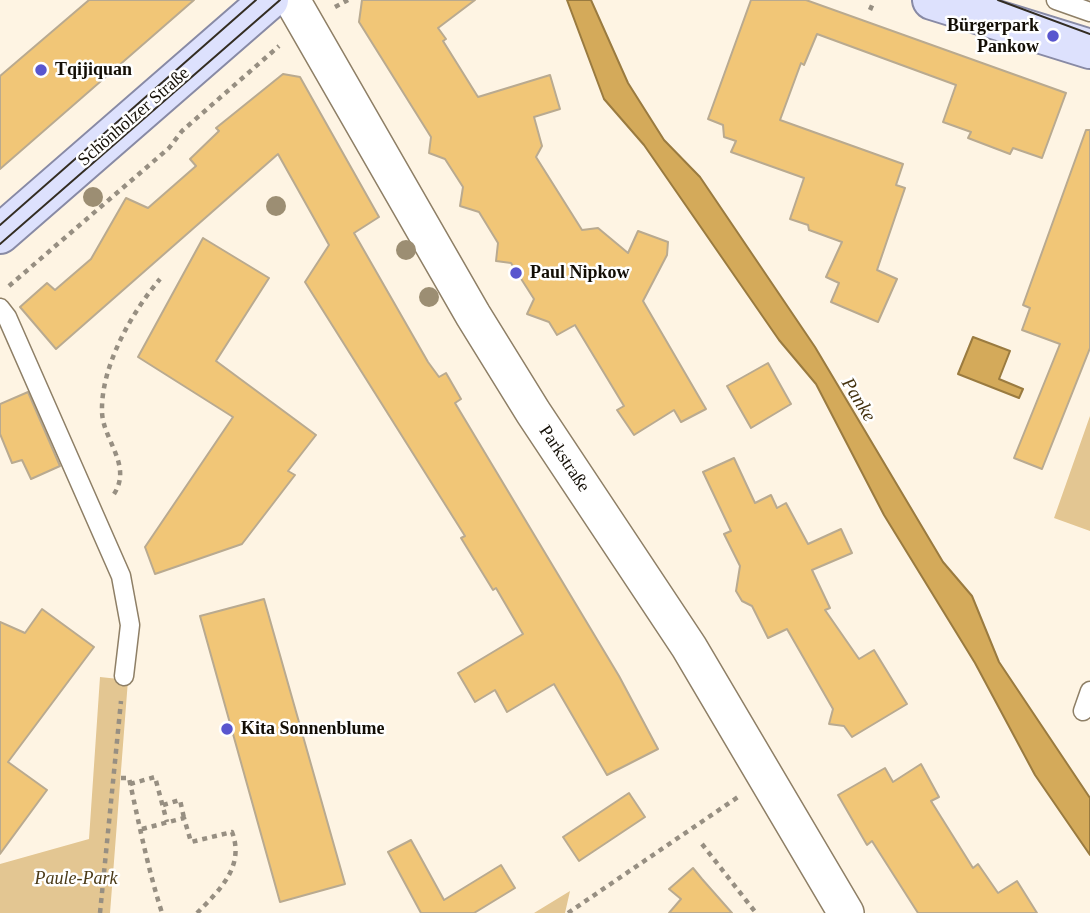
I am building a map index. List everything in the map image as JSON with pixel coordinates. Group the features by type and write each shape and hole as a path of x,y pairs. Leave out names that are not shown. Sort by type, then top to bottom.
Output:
{"main road":[{"name":"Schönholzer Straße","path":"0,234 269,0"},
{"path":"932,0 1090,50"}],"street":[{"name":"Parkstraße","path":"292,0 473,315 533,412 689,647 845,913"}],"lane":[{"path":"1056,0 1090,12"},
{"path":"0,307 7,317 121,576 130,625 124,676"},
{"path":"1083,711 1090,691"}],"path":[{"path":"870,10 874,1"},
{"path":"0,294 169,148 183,131 261,61"},
{"path":"93,510 108,503 117,488 119,467 102,415 105,385 117,353 145,297 160,279"},
{"path":"100,913 124,676"},
{"path":"130,784 156,777 167,822"},
{"path":"121,778 129,778 142,829 147,864 162,913"},
{"path":"568,913 747,791"},
{"path":"163,804 180,800 191,842 232,832 236,841 237,854 227,880 197,913"},
{"path":"142,829 184,818"},
{"path":"702,844 756,913"}],"green space":[{"path":"1090,416 1090,531 1054,518"},
{"name":"Paule-Park","path":"100,677 128,680 110,913 0,913 0,864 89,839"},
{"path":"570,891 565,913 534,913"}],"shaded area":[{"path":"567,0 591,0 628,83 664,140 700,177 815,347 943,562 972,596 999,662 1090,798 1090,855 1035,775 975,663 884,515 816,384 779,340 644,145 604,99"},
{"path":"973,337 1010,351 999,379 1023,389 1019,398 958,374"}],"building":[{"path":"89,0 194,0 0,169 0,76"},
{"path":"362,0 475,0 438,28 446,39 443,41 478,97 550,75 560,109 534,117 542,146 536,157 582,230 598,228 628,253 638,231 668,242 667,255 643,301 706,409 681,422 674,410 634,435 617,410 624,406 575,325 557,335 549,322 527,314 534,299 511,263 496,261 498,243 479,212 460,206 463,187 445,159 429,153 431,137 359,22"},
{"path":"751,0 806,0 1066,93 1042,158 1013,148 1010,154 968,138 971,132 943,122 956,85 817,34 804,65 801,63 780,120 903,164 896,185 905,188 877,270 897,279 878,322 831,302 839,283 826,277 842,242 809,230 808,225 790,219 804,178 731,152 736,141 724,137 723,125 708,119"},
{"path":"283,74 300,77 379,217 354,233 428,362 439,377 446,373 461,399 455,403 619,676 658,749 607,775 554,684 507,712 495,690 475,702 458,673 523,634 496,588 493,590 461,538 465,536 305,282 329,245 278,154 56,349 20,307 47,283 55,290 91,259 126,198 148,208 196,166 190,159 219,131 216,128"},
{"path":"1086,130 1090,130 1090,348 1042,469 1014,458 1060,344 1022,330 1030,308 1023,305"},
{"path":"203,238 269,278 216,361 316,435 288,471 295,475 242,544 155,574 145,547 233,417 138,357"},
{"path":"768,363 791,404 751,428 727,386"},
{"path":"28,392 60,466 31,479 22,460 12,463 0,434 0,404"},
{"path":"734,458 755,503 771,495 777,508 786,503 808,544 841,529 852,553 812,570 830,608 825,610 859,659 874,650 907,704 852,737 844,726 829,724 833,709 787,629 768,638 752,606 742,601 736,591 740,566 724,534 731,531 703,472"},
{"name":"Kita Sonnenblume","path":"264,599 345,884 280,902 200,616"},
{"path":"42,609 94,647 8,762 47,790 0,854 0,622 25,633"},
{"path":"921,764 939,797 931,801 973,868 978,864 998,893 1017,881 1037,913 918,913 872,841 867,845 838,795 885,768 893,782"},
{"path":"629,793 645,817 579,861 563,837"},
{"path":"411,840 444,900 501,865 515,888 474,913 421,913 388,852"},
{"path":"693,868 732,913 669,913 681,899 669,889"}],"tram line":[{"path":"0,225 256,0"},
{"path":"0,244 280,0"},
{"path":"998,0 1090,34"}],"place":[{"name":"Bürgerpark Pankow","path":"1053,36"},
{"name":"Tqijiquan","path":"41,70"},
{"name":"Paul Nipkow","path":"516,273"},
{"name":"Kita Sonnenblume","path":"227,729"}],"water label":[{"name":"Panke","path":"858,400"}]}
